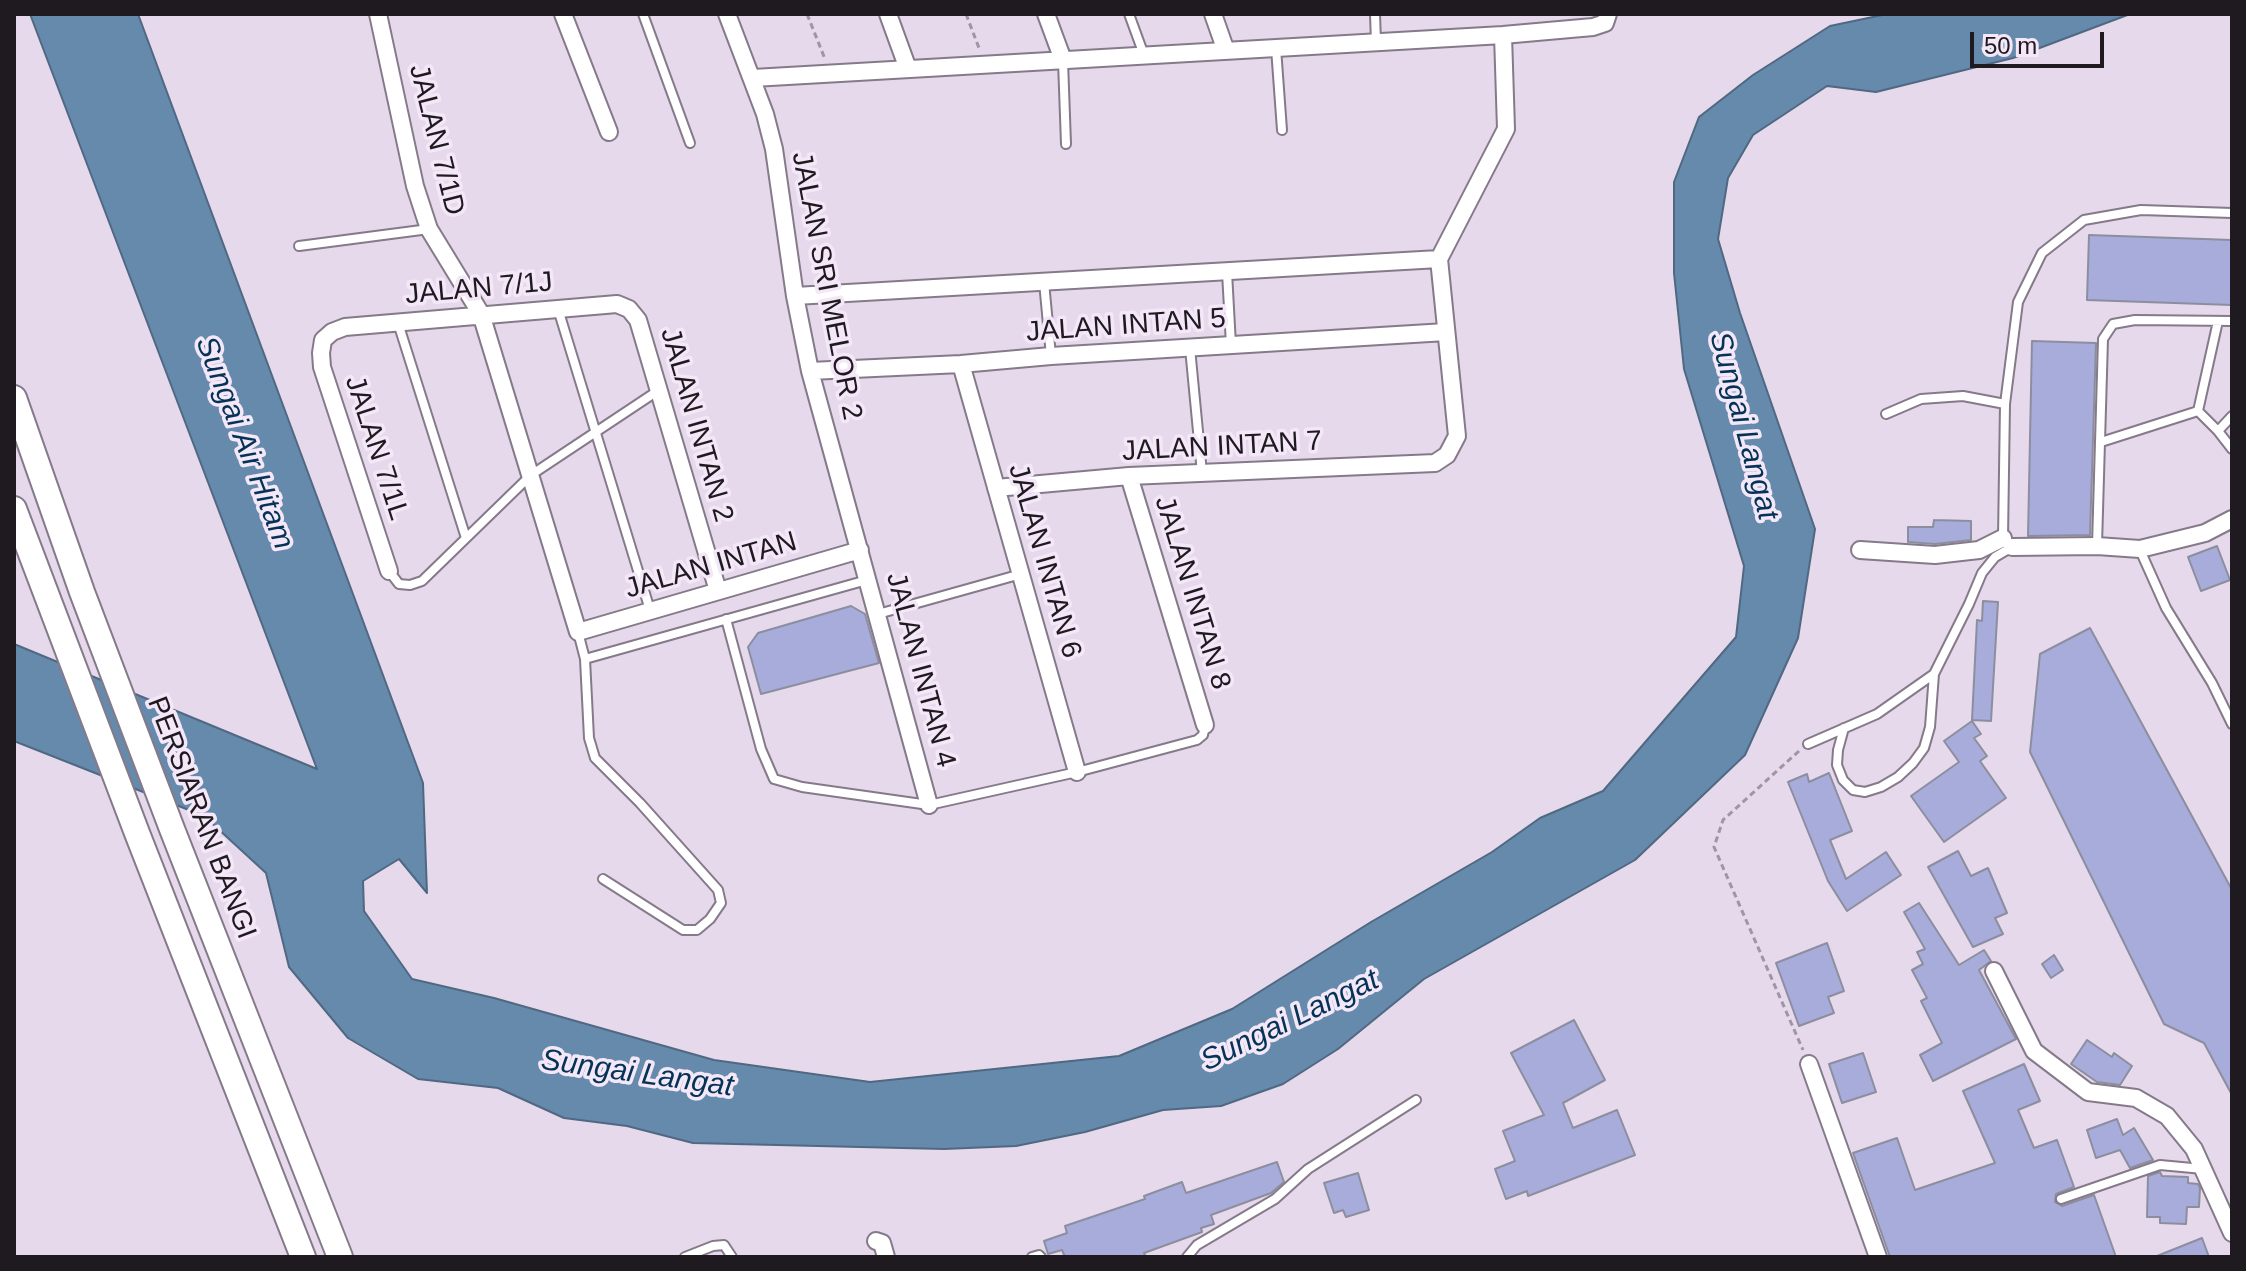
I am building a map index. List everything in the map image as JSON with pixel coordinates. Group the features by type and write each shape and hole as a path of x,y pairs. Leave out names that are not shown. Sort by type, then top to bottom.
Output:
{"main road":[{"name":"PERSIARAN BANGI","path":"14,398 82,592 340,1257"},
{"path":"14,509 303,1257"}],"street":[{"name":"JALAN 7/1D","path":"378,14 415,186 429,229 481,314 578,632"},
{"name":"JALAN SRI MELOR 2","path":"727,14 753,78 774,149 795,296 810,371 860,550"},
{"path":"888,14 908,69"},
{"path":"1046,14 1063,60"},
{"path":"1213,14 1226,51"},
{"path":"567,15 609,132"},
{"path":"753,78 1503,35 1593,27 1607,18"},
{"path":"1446,332 1439,259 1506,129 1503,35"},
{"path":"795,296 1439,259"},
{"name":"JALAN 7/1J","path":"323,340 345,327 617,304 629,309 638,320"},
{"name":"JALAN INTAN 2","path":"638,320 718,591"},
{"name":"JALAN INTAN 5","path":"810,371 1446,332"},
{"name":"JALAN INTAN 7","path":"996,488 1129,476 1435,463 1447,455 1457,436 1446,332"},
{"name":"JALAN 7/1L","path":"323,340 322,367 389,571"},
{"name":"JALAN INTAN 6","path":"961,364 1077,772"},
{"name":"JALAN INTAN 8","path":"1129,476 1205,725"},
{"path":"1860,550 1935,555 2007,543 2140,549 2205,533 2232,519"},
{"name":"JALAN INTAN 4","path":"860,550 929,805"},
{"name":"JALAN INTAN","path":"578,632 860,550"},
{"path":"1994,971 2034,1051 2088,1092 2136,1098 2167,1116 2194,1149 2232,1233"},
{"path":"1809,1064 1878,1257"},
{"path":"876,1241 882,1243 886,1257"}],"lane":[{"path":"643,14 690,143"},
{"path":"1129,14 1144,56"},
{"path":"1375,14 1376,42"},
{"path":"1276,48 1282,130"},
{"path":"1063,60 1066,144"},
{"path":"1844,728 1837,765 1843,780 1853,790 1865,792 1898,777 1924,748 1930,727 1934,674 1982,573 2007,543 2005,404 2018,302 2042,253 2084,220 2141,210 2232,213"},
{"path":"299,246 429,229"},
{"path":"1227,272 1231,345"},
{"path":"1044,282 1051,356"},
{"path":"558,308 650,610"},
{"path":"2097,546 2103,339 2113,324 2135,320 2232,321"},
{"path":"2198,411 2218,321"},
{"path":"398,322 466,538"},
{"path":"1190,348 1202,473"},
{"path":"389,571 399,584 410,585 422,581 531,475 659,389"},
{"path":"1886,414 1921,399 1963,396 2005,404"},
{"path":"2198,411 2232,449"},
{"path":"2101,442 2198,411"},
{"path":"2218,431 2232,416"},
{"path":"2140,549 2166,608 2212,683 2232,724"},
{"path":"878,614 1021,574"},
{"path":"585,659 868,580"},
{"path":"726,619 761,749 774,779 802,787 929,805 1077,772 1197,740 1203,735 1205,725"},
{"path":"578,632 585,659 589,738 595,758 718,890 721,903 710,919 697,930 683,930 603,879"},
{"path":"1808,744 1877,714 1934,674"},
{"path":"1187,1257 1197,1245 1275,1199 1308,1169 1416,1100"},
{"path":"2061,1199 2160,1165 2204,1169"},
{"path":"685,1257 724,1245 732,1257"},
{"path":"1032,1257 1041,1257"}],"path":[{"path":"807,14 830,73"},
{"path":"966,14 985,63"},
{"path":"1808,744 1723,820 1714,847 1809,1064"}],"water":[{"path":"30,14 138,14 423,783 427,893 399,859 363,881 364,911 412,979 494,998 714,1060 870,1082 1119,1056 1232,1009 1371,922 1492,852 1540,818 1603,791 1736,637 1744,566 1684,369 1674,273 1674,182 1699,117 1753,75 1830,26 1887,14 2130,14 2013,58 1876,92 1827,86 1753,135 1728,178 1718,239 1740,313 1815,529 1798,638 1745,755 1635,860 1424,979 1338,1049 1283,1084 1221,1106 1163,1110 1085,1132 1016,1146 944,1149 693,1143 627,1126 564,1118 498,1088 418,1079 348,1038 289,967 266,873 204,816 14,741 14,644 317,769"}],"building":[{"path":"2089,235 2232,240 2232,305 2087,300"},
{"path":"2032,341 2096,343 2090,535 2028,536"},
{"path":"1934,520 1971,521 1971,540 1935,544 1908,542 1908,527 1933,527"},
{"path":"2217,546 2230,580 2201,591 2188,557"},
{"path":"1983,601 1998,602 1991,721 1972,720 1977,620 1982,621"},
{"path":"851,606 865,614 879,663 761,694 748,647 758,633"},
{"path":"2090,628 2232,890 2232,1095 2204,1043 2164,1024 2030,752 2040,654"},
{"path":"1972,721 1981,734 1974,738 1987,756 1980,761 2006,798 1944,842 1911,796 1959,762 1944,741"},
{"path":"1829,773 1852,831 1830,840 1846,879 1886,852 1901,875 1847,911 1828,881 1788,782 1807,774 1809,782"},
{"path":"1958,851 1971,876 1988,868 2007,913 1995,918 2003,934 1973,947 1928,867"},
{"path":"1919,903 1959,965 1984,950 1991,961 1979,970 2016,1039 1933,1081 1920,1055 1942,1043 1921,1001 1927,998 1912,970 1923,964 1917,952 1925,949 1904,912"},
{"path":"1827,943 1844,991 1828,997 1834,1013 1799,1026 1776,963"},
{"path":"2054,955 2063,970 2051,978 2042,964"},
{"path":"1574,1020 1605,1080 1563,1103 1573,1128 1617,1110 1635,1155 1528,1196 1527,1191 1506,1199 1495,1169 1515,1161 1503,1131 1544,1115 1511,1053"},
{"path":"2087,1040 2132,1066 2120,1085 2097,1082 2071,1064"},
{"path":"1863,1053 1876,1092 1842,1103 1829,1064"},
{"path":"2024,1064 2040,1101 2018,1110 2034,1148 2057,1140 2074,1187 2056,1194 2055,1202 2062,1206 2094,1195 2116,1257 1890,1257 1853,1153 1897,1138 1915,1190 1995,1163 1963,1091"},
{"path":"2117,1119 2123,1135 2134,1128 2153,1160 2130,1168 2120,1150 2096,1158 2087,1130"},
{"path":"1277,1162 1284,1182 1271,1193 1211,1215 1214,1224 1201,1228 1202,1232 1144,1253 1146,1257 1065,1257 1062,1250 1048,1254 1044,1241 1067,1233 1065,1226 1145,1199 1144,1196 1182,1182 1186,1193"},
{"path":"2160,1172 2162,1176 2188,1177 2188,1183 2198,1184 2200,1188 2199,1207 2187,1207 2186,1224 2160,1223 2160,1217 2147,1217 2148,1176"},
{"path":"1358,1173 1369,1210 1346,1217 1343,1210 1334,1213 1324,1183"},
{"path":"2202,1238 2209,1257 2157,1257 2157,1256"}],"water label":[{"name":"Sungai Langat","path":"1743,426"},
{"name":"Sungai Air Hitam","path":"244,443"},
{"name":"Sungai Langat","path":"1290,1021"},
{"name":"Sungai Langat","path":"637,1074"}]}
